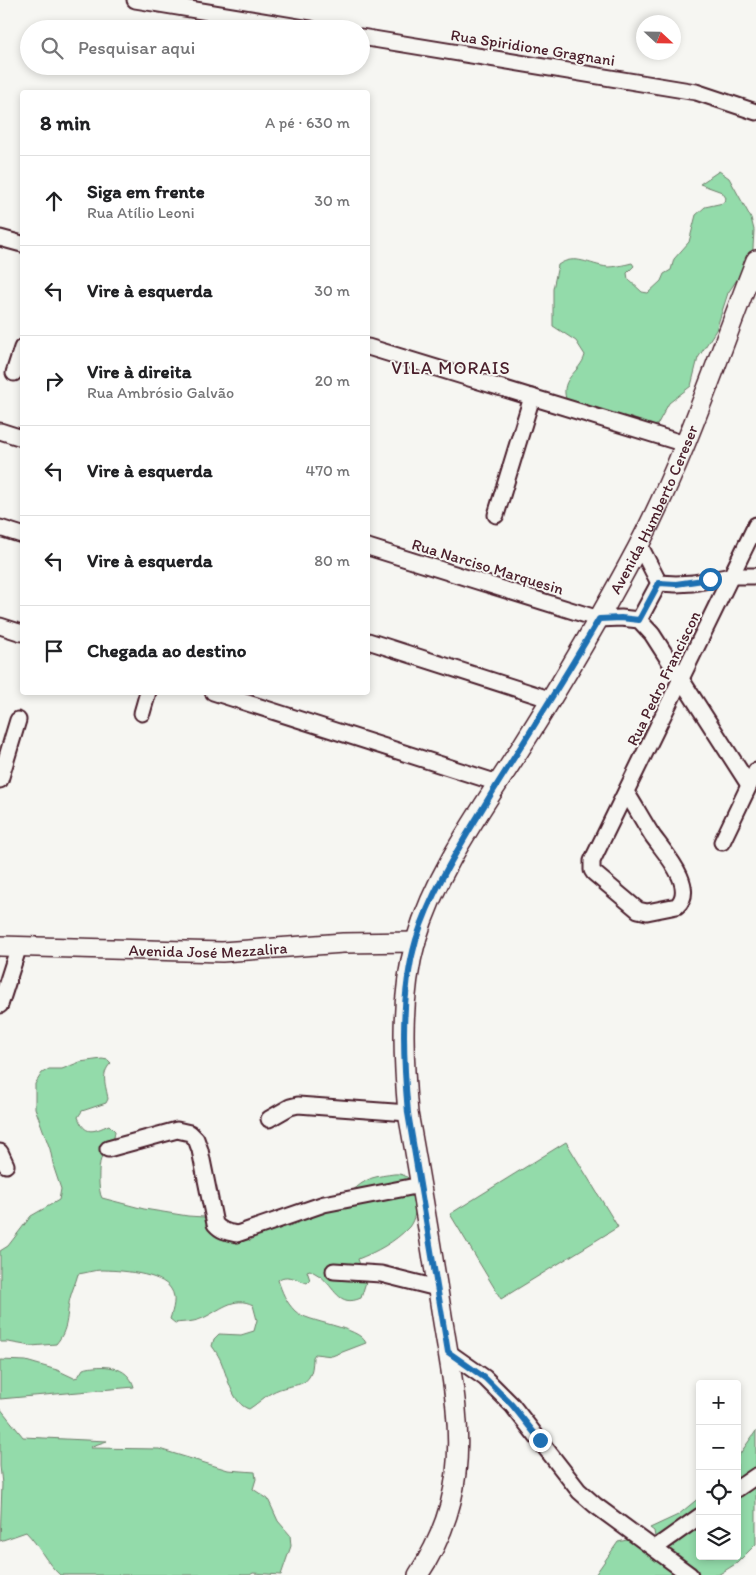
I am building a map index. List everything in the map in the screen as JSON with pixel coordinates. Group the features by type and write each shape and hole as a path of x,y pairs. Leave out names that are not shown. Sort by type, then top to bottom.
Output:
{"main road":[{"name":"Avenida Humberto Cereser","path":"421,1572 447,1515 456,1474 458,1450 448,1352 408,1113 404,1030 409,975 416,942 439,883 454,854 552,700 599,619 639,544 685,444 756,260"},
{"name":"Avenida José Mezzalira","path":"0,946 222,952 343,943 416,942"}],"street":[{"path":"135,0 256,20"},
{"name":"Rua Spiridione Gragnani","path":"370,38 696,92 756,112"},
{"path":"0,238 20,243"},
{"path":"370,349 685,444"},
{"path":"14,373 20,354"},
{"path":"496,515 532,397"},
{"path":"0,431 20,437"},
{"name":"Rua Pedro Franciscon","path":"626,792 652,836 673,863 682,882 683,893 677,906 648,912 638,910 592,870 592,861 756,525"},
{"path":"0,528 20,534"},
{"path":"639,544 659,583"},
{"name":"Rua Narciso Marquesin","path":"370,548 599,619 621,618 639,620"},
{"path":"659,583 693,583 732,576 756,576"},
{"path":"659,583 639,620 652,634 681,679 750,795"},
{"path":"0,626 20,632"},
{"path":"370,642 552,700"},
{"path":"142,713 147,695"},
{"path":"222,695 498,783"},
{"path":"0,780 18,720"},
{"path":"722,842 750,795 756,771"},
{"path":"0,1005 19,946"},
{"path":"268,1119 290,1107 298,1106 408,1113"},
{"path":"108,1149 176,1130 190,1133 196,1139 200,1150 215,1224 226,1232 237,1234 324,1204 421,1185"},
{"path":"334,1272 381,1274 437,1288"},
{"path":"448,1352 485,1378 512,1405 579,1491 595,1505 690,1575"},
{"path":"741,1486 756,1476"},
{"path":"655,1548 696,1519"}],"green space":[{"path":"719,171 729,178 751,218 754,230 752,266 736,281 728,293 716,330 698,358 691,386 669,403 657,425 648,427 577,406 566,399 565,392 568,380 583,361 585,355 576,341 553,326 553,289 558,265 570,260 608,267 632,263 634,266 627,273 628,279 642,292 648,293 661,281 664,274 671,270 674,259 689,242 696,215 705,207 723,203 726,198 722,192 700,184"},
{"path":"108,1060 111,1063 105,1076 108,1099 106,1103 82,1111 78,1117 87,1130 94,1131 109,1125 115,1131 113,1140 100,1162 99,1185 102,1198 144,1209 188,1216 220,1218 239,1229 250,1241 257,1235 328,1209 366,1180 394,1174 403,1175 409,1179 416,1194 413,1220 404,1232 391,1242 358,1259 366,1282 361,1298 347,1300 342,1298 320,1276 310,1270 307,1271 310,1280 307,1283 288,1277 278,1280 285,1297 295,1311 310,1319 354,1333 366,1343 332,1356 315,1354 310,1376 306,1381 279,1389 249,1409 243,1406 234,1395 220,1359 212,1346 214,1339 219,1334 241,1335 254,1331 257,1320 253,1305 246,1302 233,1303 200,1319 175,1323 170,1319 174,1296 166,1284 159,1279 149,1276 101,1270 78,1274 70,1298 65,1328 56,1344 31,1346 0,1342 0,1251 8,1246 31,1216 59,1200 61,1189 50,1149 35,1108 35,1084 42,1073 49,1069 62,1069 80,1062"},
{"path":"566,1142 618,1227 501,1299 450,1214"},
{"path":"0,1360 26,1361 57,1370 74,1378 78,1377 83,1369 90,1367 113,1368 126,1374 134,1387 0,1399"},
{"path":"0,1408 23,1437 107,1441 91,1448 159,1449 228,1470 255,1472 256,1479 253,1489 268,1499 278,1521 290,1535 291,1546 281,1575 253,1573 250,1575 60,1575 26,1532 0,1541 2,1484 0,1466"},
{"path":"756,1431 756,1544 741,1559 741,1470 741,1452"},
{"path":"696,1500 696,1560 740,1560 718,1575 595,1575 618,1542 631,1539 651,1542 655,1537 654,1531 650,1528 678,1515"}],"district":[{"name":"VILA MORAIS","path":"451,368"}],"route":[{"path":"540,1440 512,1405 485,1378 448,1352 408,1113 404,1030 409,975 416,942 424,918 454,854 560,686 599,619 621,618 639,620 659,583 693,583 710,579"}]}
